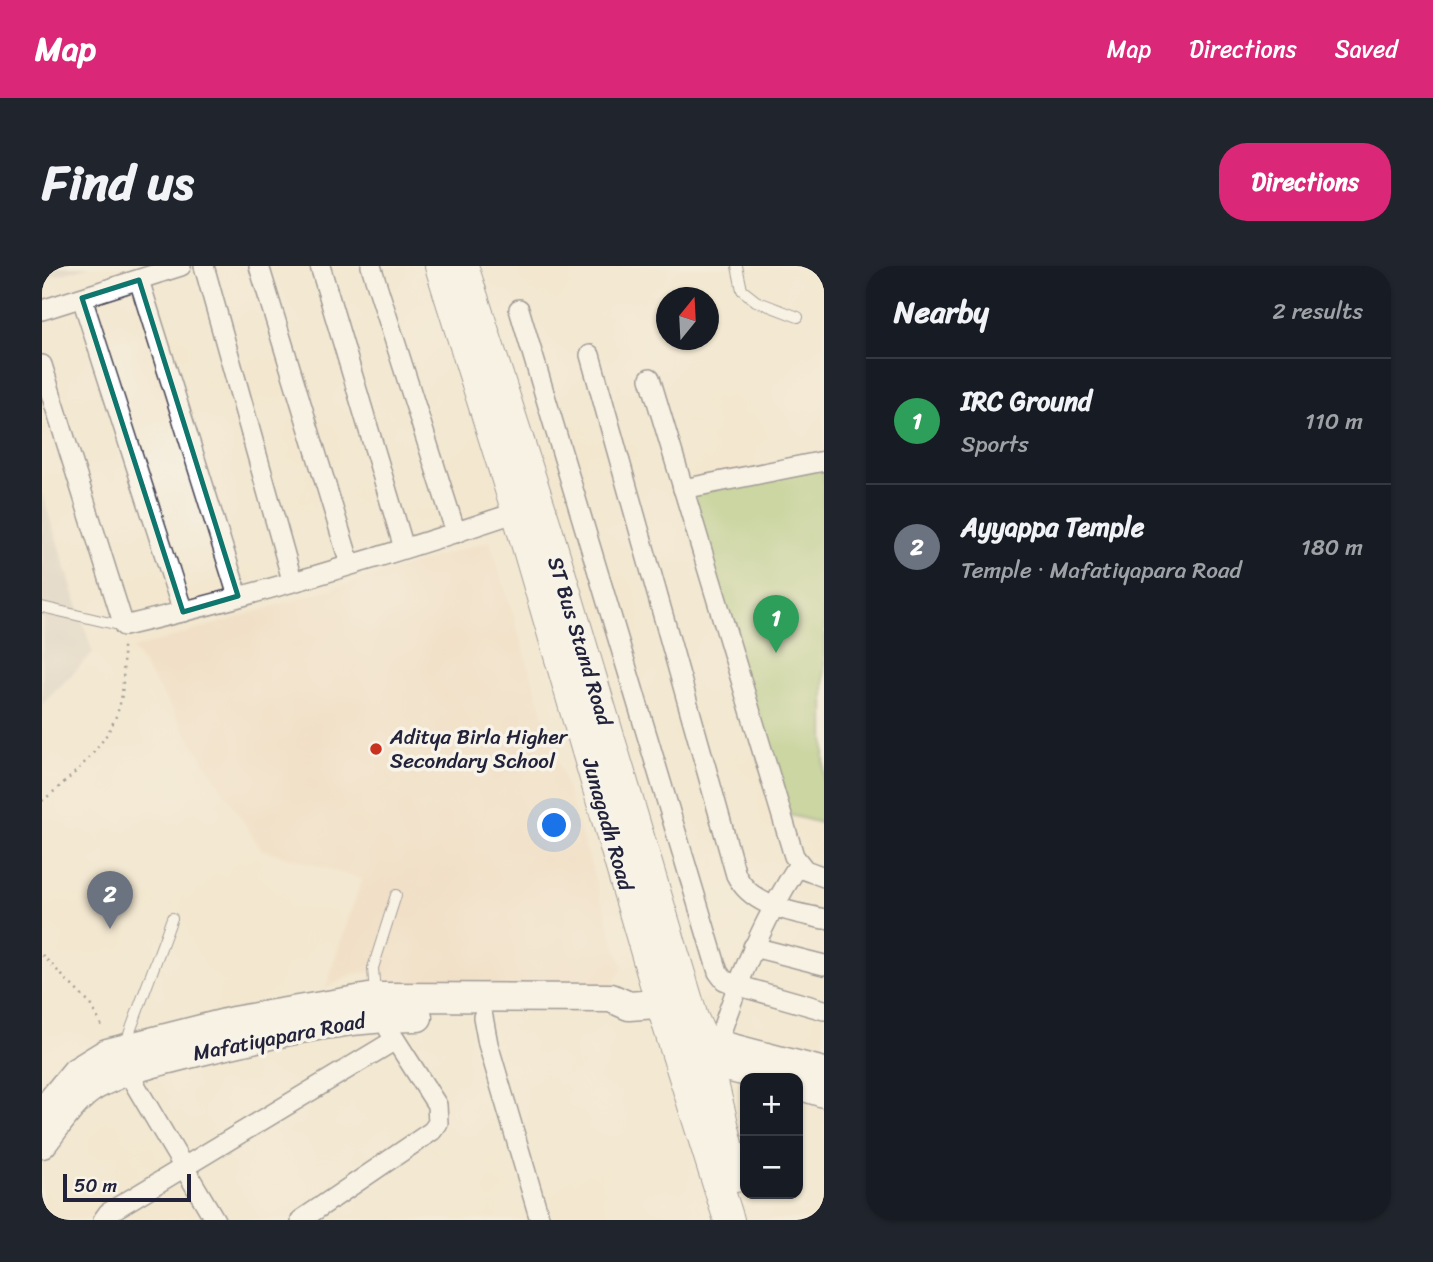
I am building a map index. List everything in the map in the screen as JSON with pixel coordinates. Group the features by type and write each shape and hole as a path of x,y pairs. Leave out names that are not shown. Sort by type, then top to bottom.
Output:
{"main road":[{"name":"Junagadh Road","path":"440,266 675,1003"},
{"name":"ST Bus Stand Road","path":"463,266 606,727 675,1003 696,1047 749,1220"},
{"path":"696,1047 729,1220"}],"street":[{"path":"42,310 181,266"},
{"path":"204,266 292,580"},
{"path":"259,266 350,564"},
{"path":"320,266 404,548"},
{"path":"371,266 456,533"},
{"path":"139,280 238,596"},
{"path":"82,298 183,612"},
{"path":"519,309 718,972 724,980 736,985 824,1010"},
{"path":"590,355 736,875 751,896 772,906 824,919"},
{"path":"42,365 124,626 183,612 350,564 517,512"},
{"path":"650,378 794,856 805,870 824,877"},
{"path":"683,489 824,461"},
{"path":"606,727 642,719"},
{"path":"696,1047 736,985 772,906 799,864"},
{"path":"753,947 824,965"},
{"path":"103,1220 108,1213 183,1168 384,1018 611,998 629,1006 675,1003"},
{"name":"Mafatiyapara Road","path":"42,1144 76,1101 94,1086 119,1058 384,1018 611,1015 629,1006"},
{"path":"484,1017 488,1044 540,1220"},
{"path":"301,1220 432,1130 438,1123 437,1105 384,1018"},
{"path":"696,1047 824,1072"},
{"path":"696,1047 761,1073"},
{"path":"42,1113 76,1072 119,1058 215,1220"},
{"path":"803,1087 824,1093"}],"lane":[{"path":"737,266 741,290 756,301 798,317"},
{"path":"42,607 124,626"},
{"path":"384,1018 372,975 396,895"},
{"path":"119,1058 172,918"}],"path":[{"path":"42,801 76,771 112,727 122,693 124,626"},
{"path":"42,954 98,1014 119,1058"}],"highlighted area":[{"path":"139,280 238,596 183,612 82,298"}],"shaded area":[{"path":"42,266 90,266 42,280"},
{"path":"42,493 93,653 42,705"},
{"name":"Aditya Birla Higher Secondary School","path":"490,541 623,969 609,989 402,989 374,972 353,974 325,989 362,879 261,849 133,649"}],"green space":[{"path":"824,465 824,824 774,811 682,496"}],"place":[{"name":"IRC Ground","path":"776,653"},
{"name":"Aditya Birla Higher Secondary School","path":"376,749"},
{"name":"Ayyappa Temple","path":"110,929"}]}
